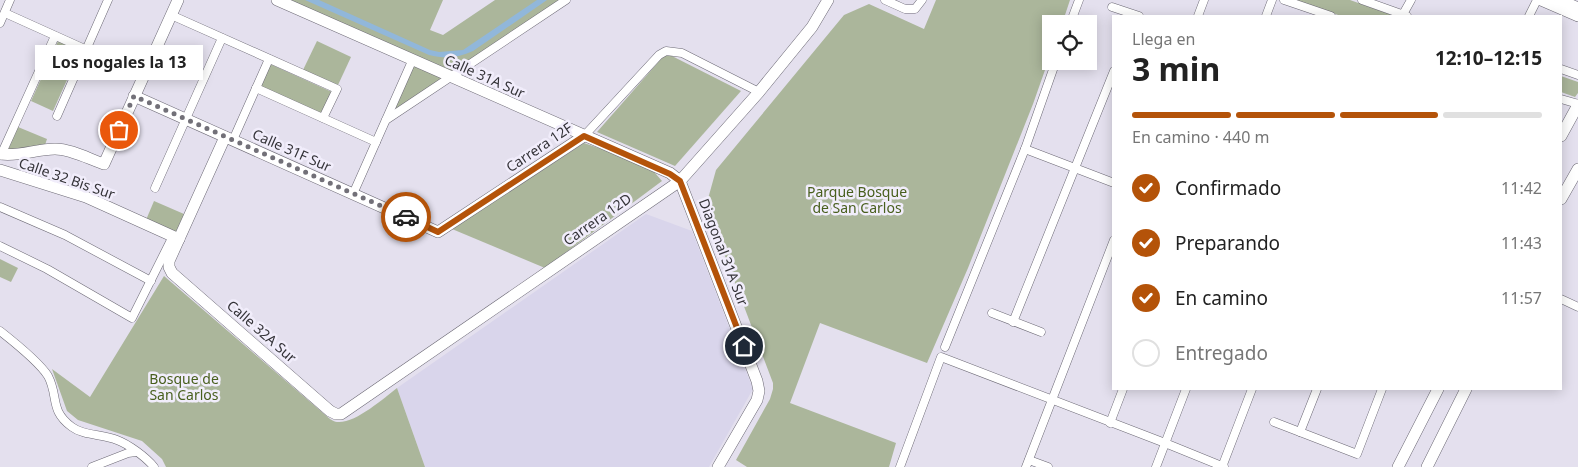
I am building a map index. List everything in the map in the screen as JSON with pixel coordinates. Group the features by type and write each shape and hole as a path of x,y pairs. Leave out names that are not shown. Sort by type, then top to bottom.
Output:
{"street":[{"path":"0,23 10,0"},
{"path":"57,116 108,0"},
{"path":"55,36 0,155 56,149 65,150 104,164 178,0"},
{"name":"Calle 31A Sur","path":"277,0 670,174 680,181"},
{"path":"386,120 566,0"},
{"name":"Carrera 12D","path":"338,414 344,412 680,181 812,27 828,0"},
{"path":"885,0 905,9 915,9 922,0"},
{"path":"1073,15 1079,0"},
{"path":"1198,15 1204,0"},
{"path":"1266,15 1272,0"},
{"path":"1284,0 1328,15"},
{"path":"1362,0 1401,15"},
{"path":"1404,15 1411,0"},
{"path":"1530,15 1539,0 1578,16"},
{"path":"1560,0 1578,8"},
{"path":"1112,7 1134,15"},
{"path":"5,13 87,50"},
{"path":"171,15 337,89 323,118"},
{"path":"155,188 222,38"},
{"name":"Carrera 12F","path":"438,232 584,136 659,55 666,52 682,53 758,92"},
{"path":"0,246 47,269 132,318 256,88 269,59"},
{"path":"353,194 412,61"},
{"path":"1562,69 1578,75"},
{"path":"945,347 1025,149 1053,70"},
{"path":"1013,322 1112,76"},
{"path":"256,88 376,142"},
{"name":"Calle 31F Sur","path":"134,96 438,232"},
{"path":"1562,98 1578,105 1562,134"},
{"path":"1025,149 1112,182"},
{"path":"1562,197 1578,169"},
{"name":"Calle 32 Bis Sur","path":"0,170 86,197 176,238"},
{"name":"Diagonal 31A Sur","path":"680,181 758,381 759,391 757,400 718,467"},
{"path":"0,207 65,235 151,281"},
{"name":"Calle 32A Sur","path":"176,238 169,261 172,273 330,411 338,414"},
{"path":"1048,467 1027,463 1112,245"},
{"path":"1562,299 1578,307"},
{"path":"992,313 1041,332"},
{"path":"0,331 40,366 48,376 56,409 61,418 74,429 117,440 149,461 154,467"},
{"path":"900,467 941,357 1110,423 1165,442 1223,467 1252,390"},
{"path":"1110,423 1123,390"},
{"path":"1156,467 1186,390"},
{"path":"1300,432 1317,390"},
{"path":"1274,422 1357,454 1382,390"},
{"path":"1398,467 1437,390"},
{"path":"1428,467 1466,390"},
{"path":"92,467 128,453 136,452"}],"shaded area":[{"path":"646,214 692,231 753,389 709,467 425,467 397,388"}],"green space":[{"path":"285,0 443,0 430,30 443,35 495,0 559,0 393,112 416,60"},
{"name":"Parque Bosque de San Carlos","path":"936,0 1070,0 1065,15 1042,15 1042,70 1045,70 968,268 927,363 820,323 790,403 896,443 889,467 747,467 736,460 770,399 773,383 706,206 716,170 844,15 869,4 924,29"},
{"path":"1295,0 1350,0 1392,15 1338,15"},
{"path":"59,39 81,49 53,111 31,101"},
{"path":"317,41 351,57 338,85 303,70"},
{"path":"670,55 741,91 675,166 597,132 661,59"},
{"path":"270,64 332,92 322,114 260,86"},
{"path":"1562,76 1578,82 1578,93 1575,97 1562,92"},
{"path":"18,127 47,139 45,145 15,152 8,149"},
{"path":"584,143 648,165 662,181 545,268 452,229"},
{"path":"154,201 184,214 176,232 146,220"},
{"path":"0,259 18,268 11,282 0,277"},
{"name":"Bosque de San Carlos","path":"164,276 334,421 344,422 360,415 397,388 425,467 166,467 162,459 142,441 78,420 67,411 52,369 90,397"}],"water":[{"path":"305,0 319,0 430,50 439,52 463,50 537,0 547,0 473,51 457,56 441,57 429,55"}],"way so far":[{"path":"119,130 134,96 406,217"}],"place":[{"name":"Los nogales la 13","path":"119,130"}],"route":[{"path":"406,217 438,232 584,136 670,174 680,181 744,346"}]}
